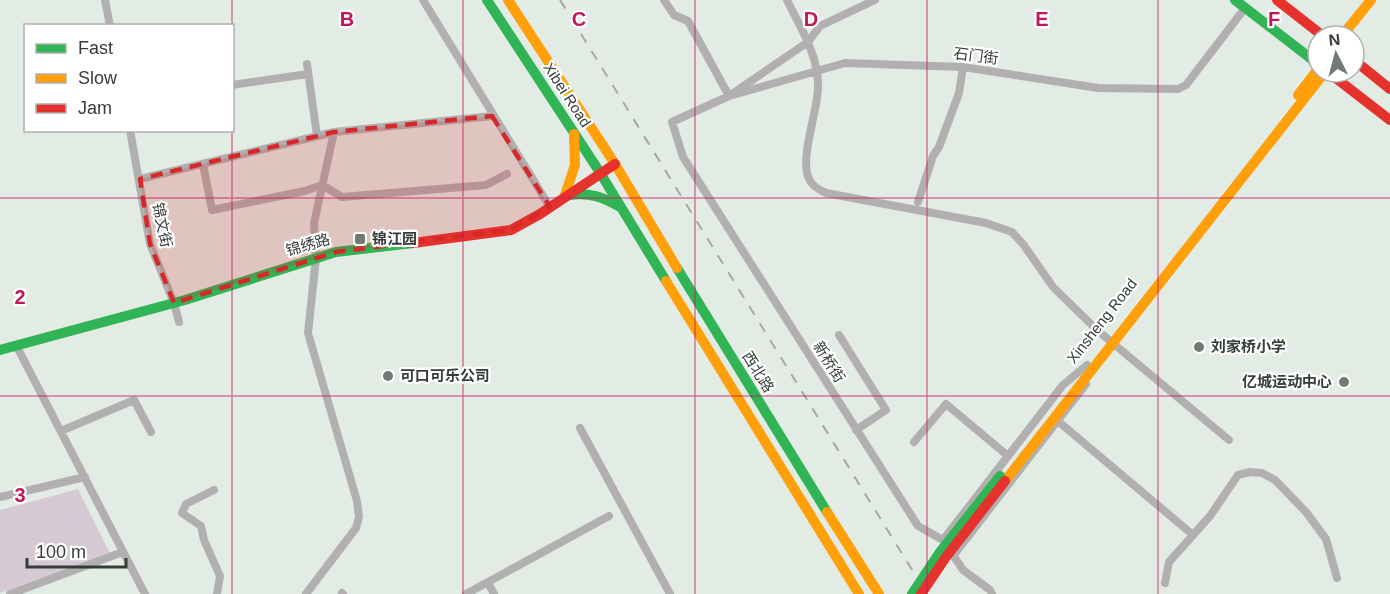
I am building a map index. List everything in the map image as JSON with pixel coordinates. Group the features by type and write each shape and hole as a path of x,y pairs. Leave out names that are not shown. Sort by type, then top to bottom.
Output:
{"main road":[{"name":"Xibei Road","path":"488,0 621,207"},
{"name":"Xibei Road","path":"508,0 615,164"},
{"path":"1235,0 1306,55"},
{"path":"1277,0 1308,24"},
{"path":"1352,24 1371,0"},
{"path":"1366,70 1390,89"},
{"name":"Xinsheng Road","path":"1110,341 1307,84"},
{"name":"Xinsheng Road","path":"921,594 1003,478 1089,367 1317,84"},
{"path":"1343,84 1390,120"},
{"path":"564,196 573,180 576,166 577,154 573,131"},
{"name":"锦绣路","path":"0,350 174,303 316,258 361,248 498,233 524,224 615,164"},
{"name":"西北路","path":"615,164 740,372 879,594"},
{"path":"564,196 581,193 594,194 621,207 859,594"},
{"name":"Xinsheng Road","path":"912,594 940,552 1003,478"}],"street":[{"path":"105,0 110,24"},
{"path":"423,0 492,116 550,207"},
{"path":"664,0 674,15 688,21 729,96 808,42 820,26 875,0"},
{"path":"787,0 808,42 818,86 806,162 808,177 812,184 826,193 1004,228 1018,238 1053,287 1110,341 1228,440"},
{"name":"石门街","path":"672,122 729,96 845,63 963,67 1098,88 1179,89 1186,85 1245,8"},
{"path":"307,64 317,136"},
{"path":"918,202 933,156 939,147 959,93 963,67"},
{"path":"234,85 308,74"},
{"path":"140,179 334,132 492,116"},
{"name":"新桥街","path":"672,122 683,157 918,526 943,540 963,570 990,590 992,594"},
{"name":"锦文街","path":"130,132 150,244 174,303 179,322"},
{"path":"306,594 356,528 359,517 357,501 308,333 316,258 314,223 334,132"},
{"path":"203,164 212,210 304,192 322,185"},
{"path":"322,185 342,197 486,185 507,174"},
{"path":"839,335 886,410 856,430"},
{"path":"16,345 145,594"},
{"path":"953,556 1079,396 1087,383 1089,367"},
{"path":"943,540 1063,385 1089,367"},
{"path":"61,430 134,400 151,432"},
{"path":"914,442 946,404 1008,456"},
{"path":"1059,422 1193,535"},
{"path":"580,428 670,594"},
{"path":"1165,583 1169,562 1210,516 1238,475 1250,472 1262,473 1275,480 1315,524 1326,539 1337,578"},
{"path":"0,497 85,477"},
{"path":"214,489 186,504 182,513 201,526 204,540 220,576 217,594"},
{"path":"466,594 609,516"},
{"path":"10,594 123,552"},
{"path":"488,583 494,594"}],"highlighted area":[{"path":"492,116 550,207 511,230 336,252 174,303 150,244 140,179 334,132"}],"shaded area":[{"path":"78,489 110,553 0,593 0,510"}],"railway":[{"path":"560,0 927,594"}],"traffic: fast":[{"path":"487,0 599,171 666,281"},
{"path":"1235,0 1306,55"},
{"path":"569,195 596,196 620,207"},
{"path":"0,350 185,300 336,252 413,243"},
{"path":"677,268 827,512"},
{"path":"912,594 940,552 1000,476"}],"traffic: slow":[{"path":"508,0 615,164 677,268"},
{"path":"1352,24 1371,0"},
{"path":"1298,95 1306,84"},
{"path":"1005,481 1316,84"},
{"path":"565,195 575,165 574,134"},
{"path":"666,281 859,594"},
{"path":"827,512 879,594"}],"traffic: jam":[{"path":"1277,0 1308,24"},
{"path":"1366,70 1390,89"},
{"path":"1344,84 1390,120"},
{"path":"413,243 511,230 540,214 615,164"},
{"path":"921,594 946,557 1005,481"}],"place":[{"name":"锦江园","path":"360,239"},
{"name":"刘家桥小学","path":"1199,347"},
{"name":"可口可乐公司","path":"388,376"},
{"name":"亿城运动中心","path":"1344,382"}]}
